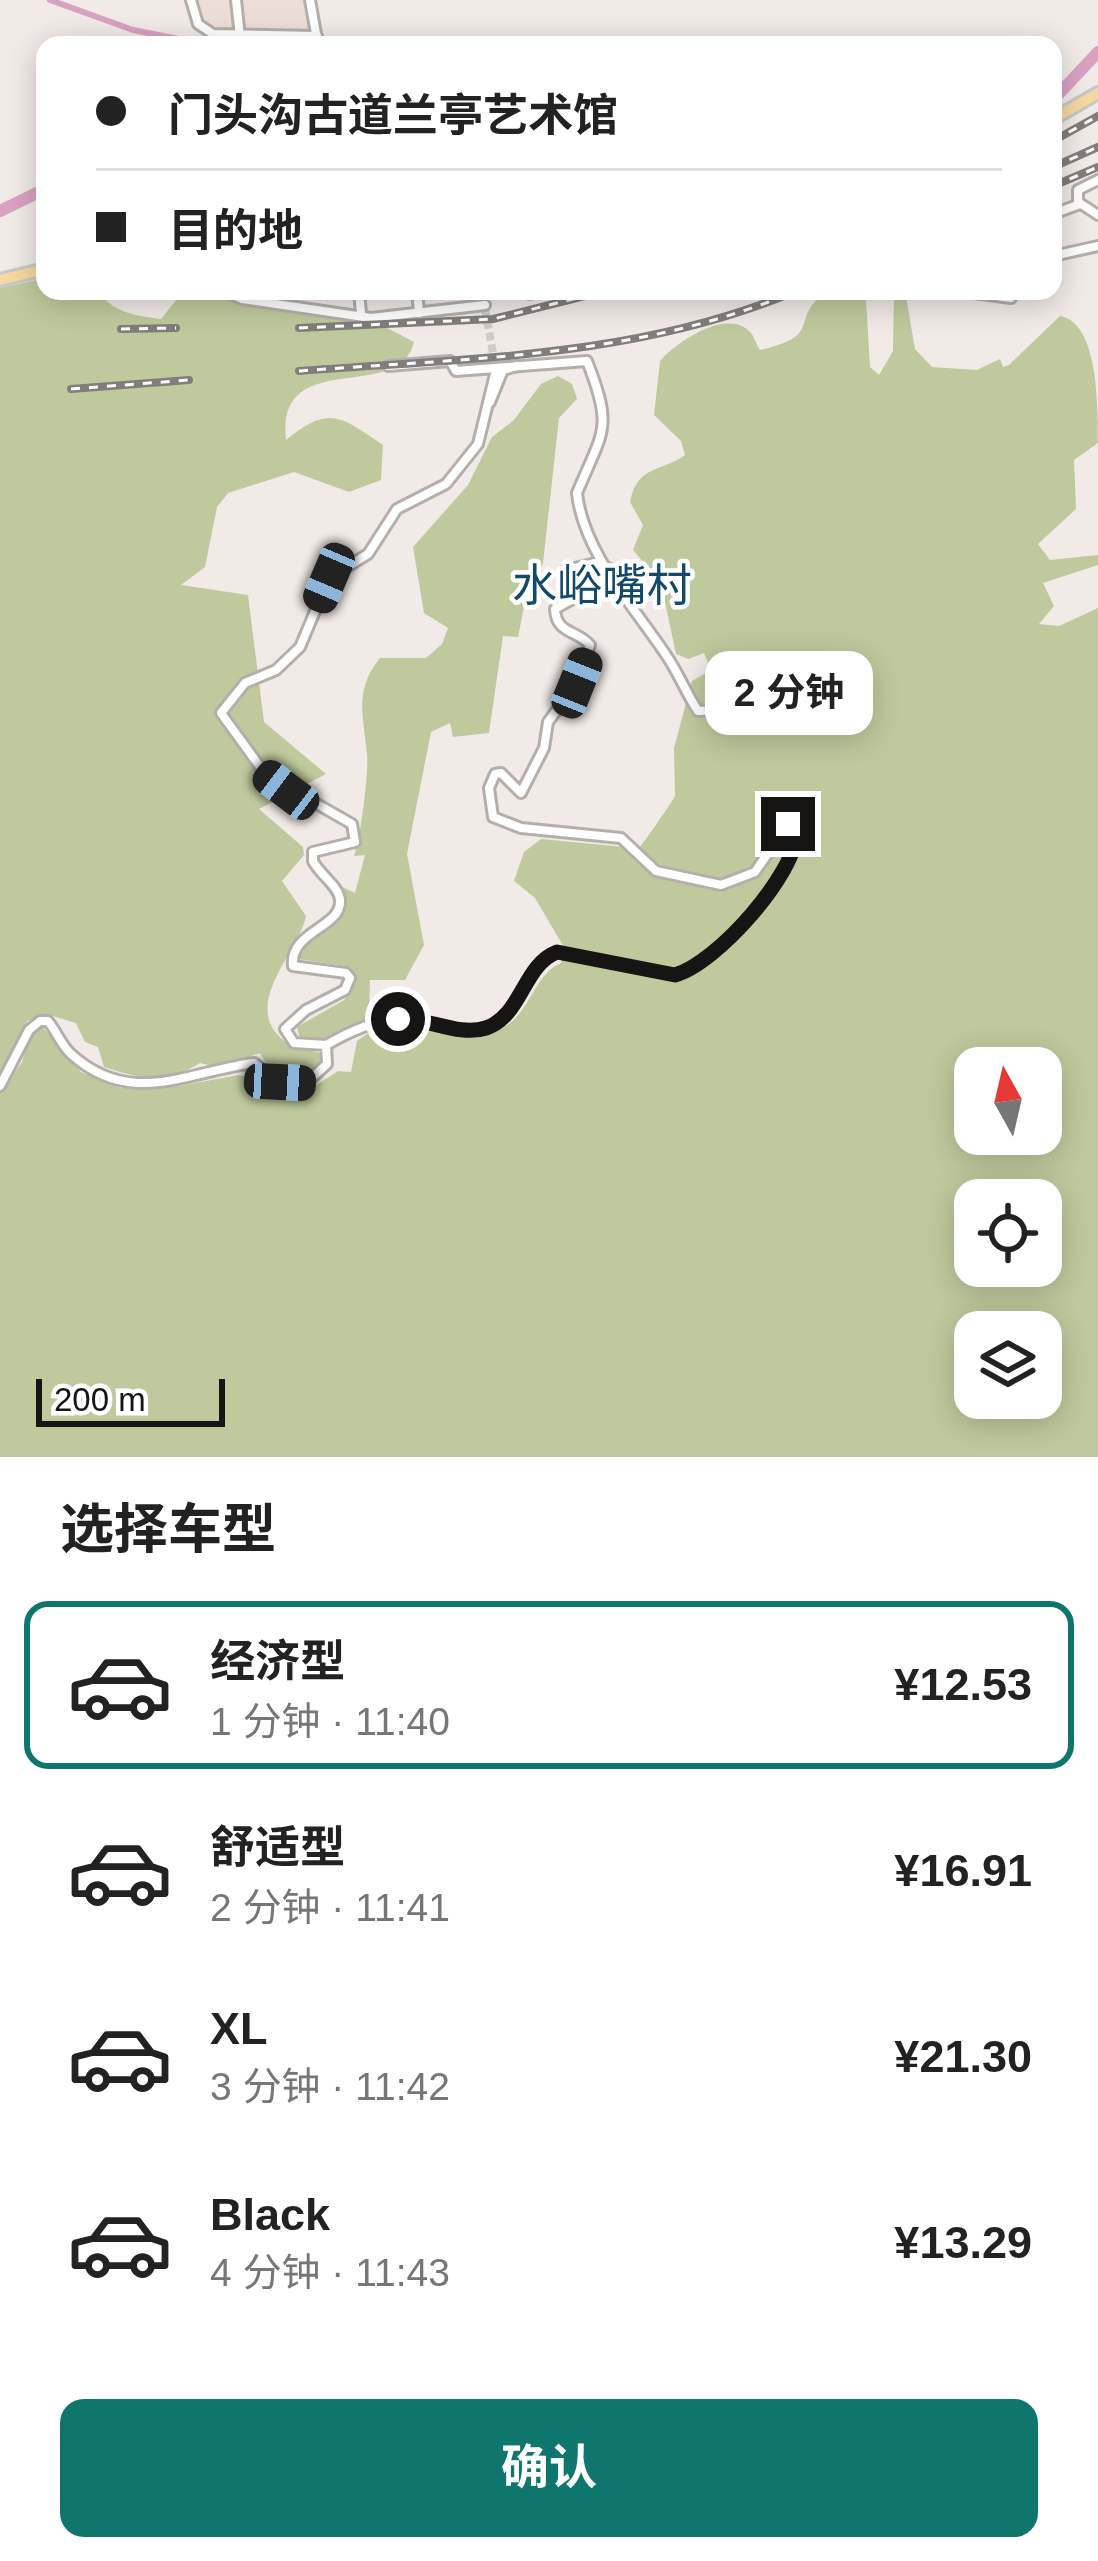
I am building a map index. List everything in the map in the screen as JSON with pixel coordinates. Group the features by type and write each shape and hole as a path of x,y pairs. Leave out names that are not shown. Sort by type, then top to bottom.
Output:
{"main road":[{"path":"1062,113 1098,93"},
{"path":"0,280 36,271"}],"street":[{"path":"191,0 198,24 213,34 231,36"},
{"path":"236,0 240,36"},
{"path":"310,0 317,36"},
{"path":"1098,180 1078,190 1081,204 1098,215"},
{"path":"1062,211 1081,204"},
{"path":"1062,254 1098,246"},
{"path":"250,300 371,318 485,307 485,300"},
{"path":"360,300 361,313"},
{"path":"418,300 419,313"},
{"path":"388,366 450,362 456,371 587,361 600,394 605,436 577,500 610,569 698,711 719,710"},
{"path":"488,404 496,397 502,370 532,362"},
{"path":"496,370 478,444 446,484 397,509 368,554 329,578 300,647 276,670 245,683 221,713 266,775 352,824 355,842 313,852 313,861 336,890 339,906 337,914 301,940 292,957 293,966 301,970 346,973 350,978 345,990 306,1010 285,1029 294,1043 326,1046 383,1020 409,1018 479,1030 493,1026 512,1007 542,958 557,952 675,975 688,971 755,908 796,846 797,832 788,824 748,877 721,885 698,884 656,871 621,838 521,828 493,817 489,788 495,774 501,773 521,793 544,748 548,722 568,699 588,657 590,645 566,632 555,616 555,609 576,597 566,569 596,563 610,569"},
{"path":"0,1086 28,1030 40,1021 48,1021 68,1051 84,1062 136,1083 187,1081 254,1063 280,1082 305,1084 327,1064 331,1056 326,1046"}],"shaded area":[{"path":"197,0 304,0 311,36 225,36 204,27"}],"green space":[{"path":"36,280 36,300 107,300 118,308 161,319 176,300 235,300 374,321 414,342 404,360 386,371 318,384 300,393 288,411 286,440 314,422 335,418 383,445 381,480 349,492 294,472 228,493 217,507 205,567 181,585 248,595 264,722 326,774 259,809 303,847 304,855 282,881 306,916 276,978 267,1011 271,1026 283,1040 327,1057 307,1079 277,1081 260,1053 217,1067 200,1063 164,1077 130,1074 104,1067 98,1047 85,1042 76,1023 46,1014 27,1021 0,1080 0,288"},
{"path":"816,300 866,300 870,367 879,375 893,351 894,300 907,300 915,349 932,367 977,370 1000,359 1003,367 1009,365 1060,316 1073,322 1089,348 1098,443 1074,460 1076,509 1038,544 1050,560 1098,555 1098,565 1043,583 1054,606 1039,624 1059,626 1098,608 1098,1457 0,1457 0,1093 22,1062 31,1032 42,1026 81,1072 120,1088 179,1086 238,1075 312,1088 338,1071 351,1072 357,1041 374,1031 408,1026 479,1034 497,1030 517,1016 543,977 561,963 565,949 535,898 514,881 524,852 541,839 624,847 633,855 675,796 674,748 692,681 711,670 704,653 688,659 676,654 661,583 633,550 643,525 630,502 638,481 685,455 681,441 654,415 660,361 689,337 716,325 741,326 760,350 800,332"},
{"path":"558,376 572,384 577,399 559,418 543,563 526,597 518,637 503,636 489,733 453,737 450,723 431,732 407,854 424,945 405,980 370,980 369,1019 364,1023 324,1040 300,1039 297,1027 344,1000 356,980 346,966 298,959 307,939 338,921 343,907 340,886 355,893 365,855 354,856 367,776 362,705 366,682 380,658 426,658 442,644 448,628 424,613 413,547 468,485 492,437 513,421 541,384"}],"waterway":[{"path":"50,0 163,36"},
{"path":"1062,90 1098,52"},
{"path":"0,211 36,193"}],"tunnel":[{"path":"485,309 496,370"}],"railway":[{"path":"1062,136 1098,116"},
{"path":"1062,163 1098,147"},
{"path":"1062,182 1098,167"},
{"path":"299,328 493,319 569,300"},
{"path":"299,371 489,358 614,342 675,330 771,300"},
{"path":"121,329 176,328"},
{"path":"71,389 189,380"}],"district":[{"name":"水峪嘴村","path":"602,585"}],"route":[{"path":"398,1019 463,1029 493,1026 512,1007 542,958 557,952 675,975 688,971 728,939 778,878 796,846 797,832 788,824"}]}
